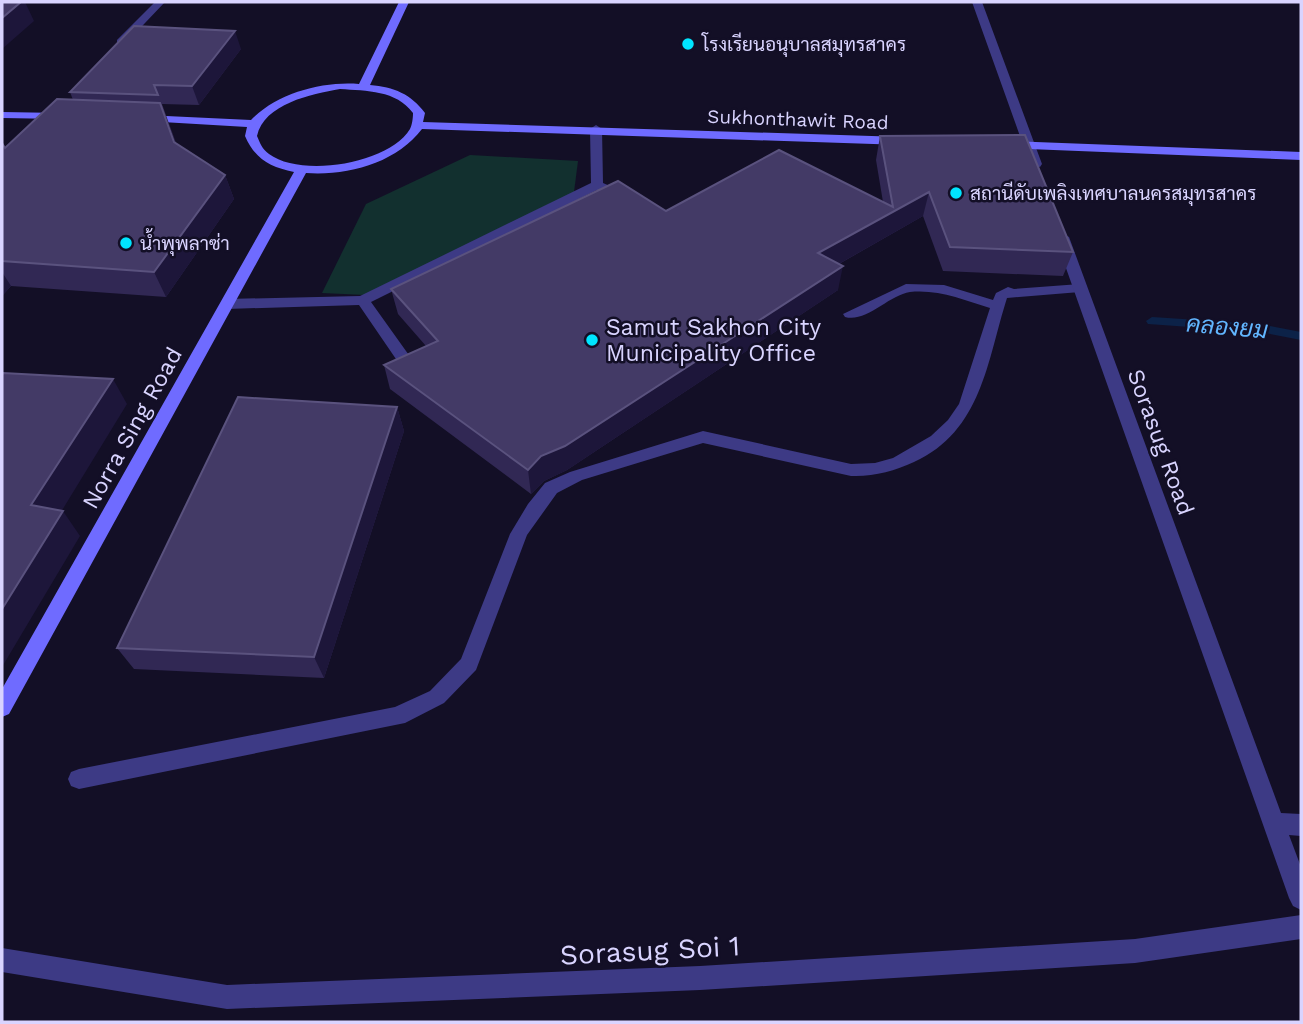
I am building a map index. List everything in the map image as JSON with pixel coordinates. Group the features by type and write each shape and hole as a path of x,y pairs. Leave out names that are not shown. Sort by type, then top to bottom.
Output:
{"street":[{"path":"113,50 160,2"},
{"path":"364,86 404,2"},
{"path":"977,2 1043,185"},
{"path":"340,86 364,86 398,93 409,99 420,116 419,125 412,138 398,150 378,160 327,170 302,169 269,160 258,152 253,144 255,124 272,108 297,95 340,86"},
{"path":"2,115 53,111 75,117"},
{"path":"39,126 53,111"},
{"path":"127,118 255,124"},
{"name":"Sukhonthawit Road","path":"419,125 917,141"},
{"path":"596,129 597,185"},
{"path":"987,144 1301,156"},
{"name":"Norra Sing Road","path":"2,708 302,169"},
{"path":"597,185 633,201"},
{"path":"227,304 363,300 597,185"},
{"name":"Sorasug Road","path":"1057,224 1301,898"},
{"path":"850,314 906,288 964,293 997,306"},
{"path":"79,779 398,716 437,697 469,664 519,534 551,488 576,476 704,437 860,471 898,463 939,442 951,430 978,381 1001,296 1008,291 1080,288"},
{"path":"363,300 403,358"},
{"path":"1274,823 1301,825"},
{"name":"Sorasug Soi 1","path":"2,960 227,997 700,978 1135,951 1301,927"}],"green space":[{"path":"470,155 578,161 574,192 365,295 322,293 366,204"}],"building":[{"path":"2,2 21,2 2,18"},
{"path":"134,26 235,31 192,86 154,85 158,95 70,92"},
{"path":"57,99 160,103 174,142 225,175 154,272 2,261 2,143 5,148"},
{"name":"Samut Sakhon City Municipality Office","path":"1025,135 1073,252 950,247 929,192 818,253 843,266 565,446 541,456 528,470 384,365 438,341 391,289 618,181 666,211 779,150 893,207 880,136"},
{"path":"2,375 113,379 31,505 63,511 2,609"},
{"path":"238,397 397,407 314,657 117,648"}],"waterway":[{"name":"คลองยม","path":"1152,321 1260,328 1301,336"}],"place":[{"name":"โรงเรียนอนุบาลสมุทรสาคร","path":"688,44"},
{"name":"สถานีดับเพลิงเทศบาลนครสมุทรสาคร","path":"956,193"},
{"name":"น้ำพุพลาซ่า","path":"126,243"},
{"name":"Samut Sakhon City Municipality Office","path":"592,340"}]}
